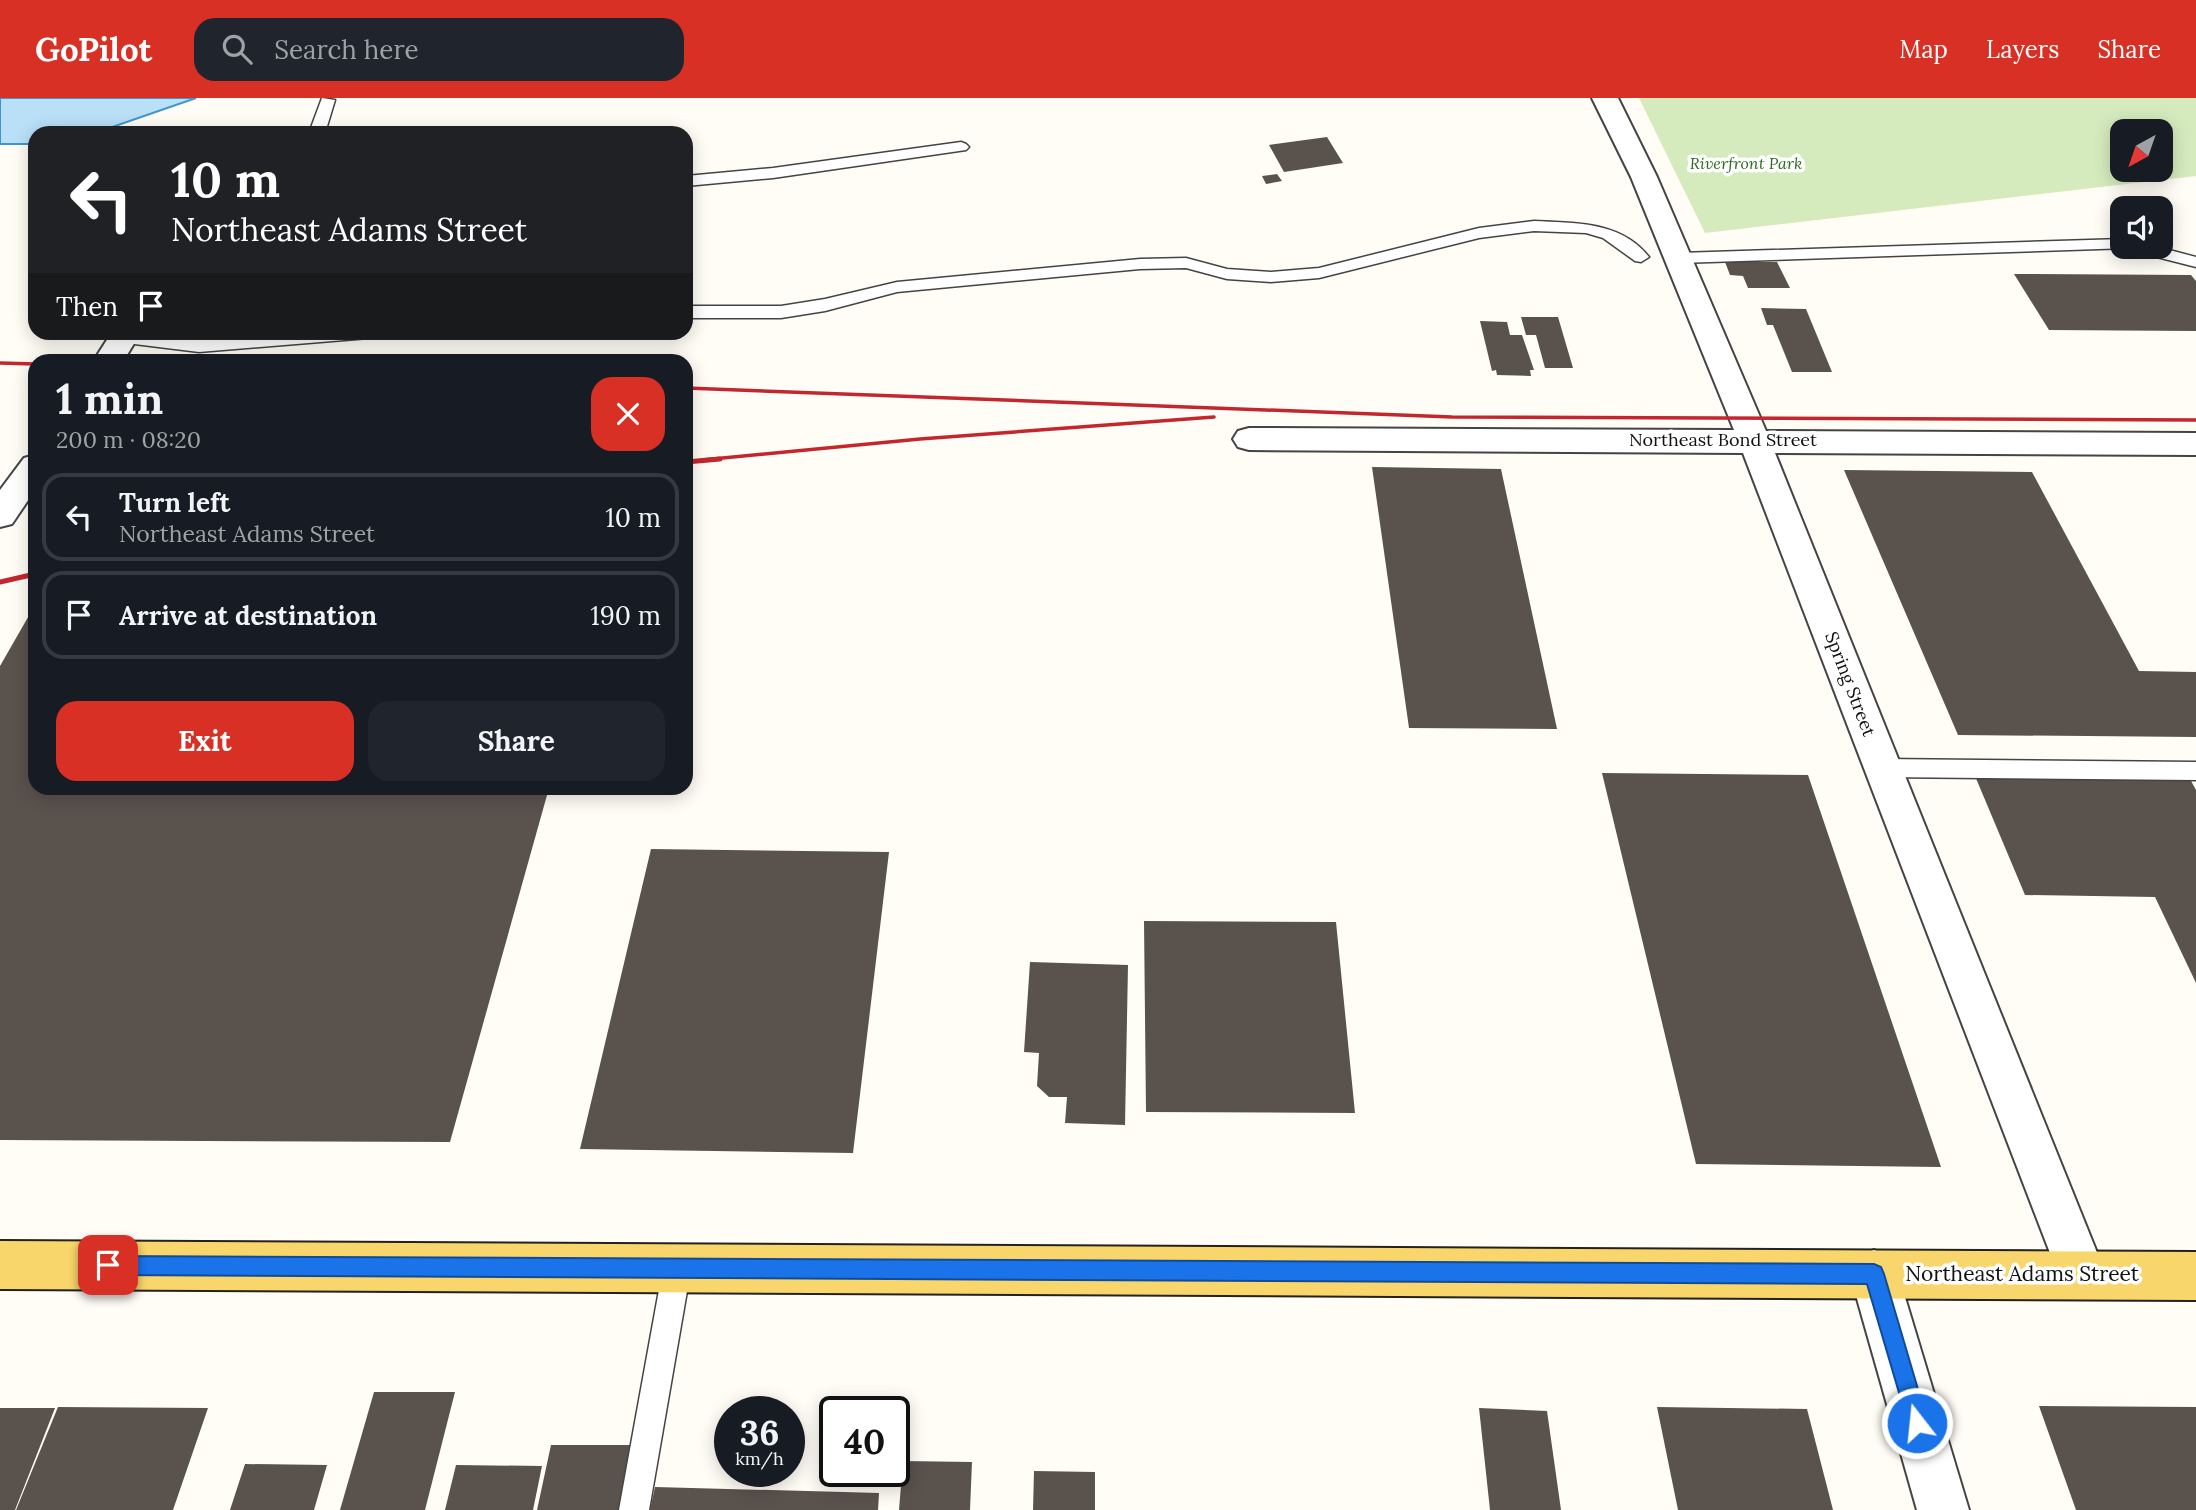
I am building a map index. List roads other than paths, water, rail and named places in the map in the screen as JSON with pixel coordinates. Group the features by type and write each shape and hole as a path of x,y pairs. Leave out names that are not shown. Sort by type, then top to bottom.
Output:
{"main road":[{"name":"Northeast Adams Street","path":"0,1265 2196,1276"}],"street":[{"name":"Spring Street","path":"1605,98 1644,177 1754,440 2081,1275"},
{"name":"Northeast Bond Street","path":"1249,439 2196,444"},
{"path":"0,515 28,476"},
{"path":"1874,1274 1942,1510"}],"lane":[{"path":"319,126 328,100"},
{"path":"693,180 772,173 961,147"},
{"path":"693,312 781,312 825,305 897,287 1140,264 1186,263 1227,274 1272,277 1319,273 1479,233 1534,226 1586,228 1609,234 1641,257"},
{"path":"1679,258 2110,244"},
{"path":"2173,256 2196,262"},
{"path":"120,344 199,346 272,340"},
{"path":"1882,768 2196,771"},
{"path":"634,1510 677,1268"}],"water":[{"path":"0,98 196,98 115,126 28,126 28,144 0,144"}],"railway":[{"path":"0,363 28,364"},
{"path":"693,388 1452,417 2196,420"},
{"path":"702,460 920,439 1214,417"},
{"path":"693,461 720,459"},
{"path":"0,582 28,576"}],"park label":[{"name":"Riverfront Park","path":"1746,163"}]}
